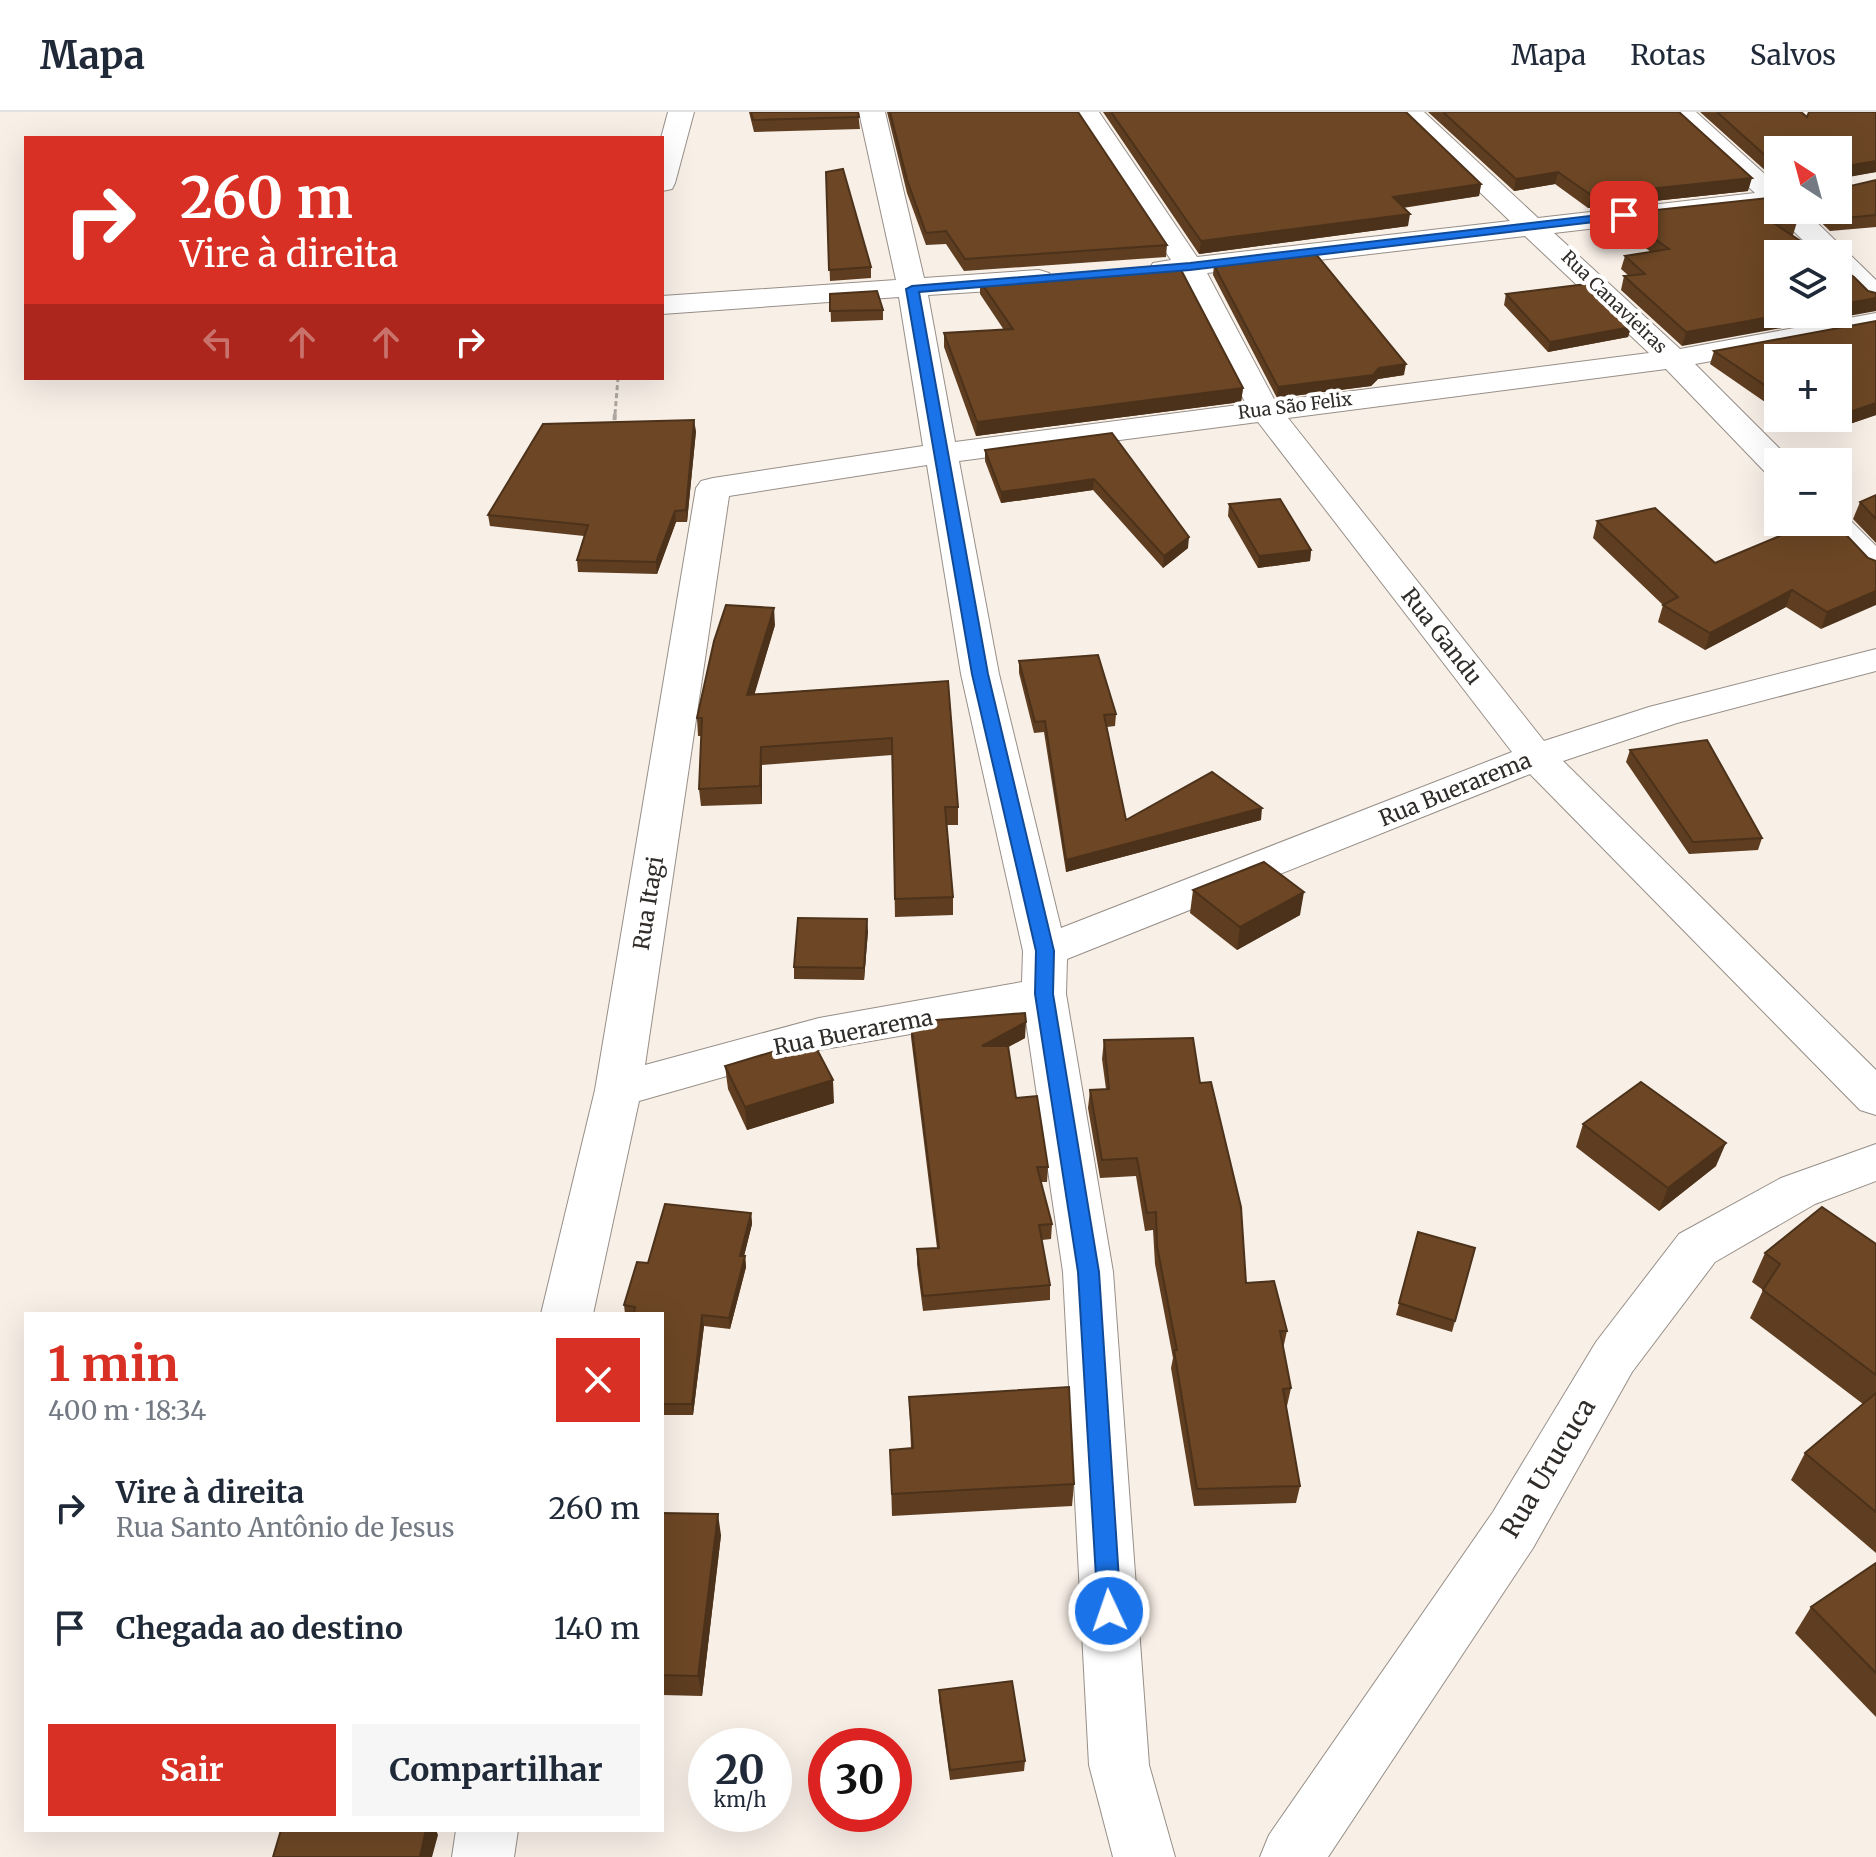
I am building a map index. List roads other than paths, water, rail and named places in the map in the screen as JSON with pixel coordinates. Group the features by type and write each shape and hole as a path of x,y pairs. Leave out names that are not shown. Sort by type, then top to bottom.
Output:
{"street":[{"path":"664,176 681,112"},
{"path":"872,112 912,289 980,674 1044,972 1088,1272 1119,1765 1144,1857"},
{"name":"Rua Gandu","path":"1086,112 1190,267 1265,410 1536,757 1876,1098"},
{"name":"Rua Canavieiras","path":"1409,112 1673,359 1764,452"},
{"path":"1681,112 1764,186"},
{"path":"1128,272 1764,200"},
{"path":"1802,224 1819,240"},
{"path":"1852,273 1876,296"},
{"path":"664,305 1067,277"},
{"name":"Rua São Felix","path":"713,488 942,453 1673,359 1876,322"},
{"name":"Rua Itagi","path":"567,1312 618,1090 713,488"},
{"path":"1847,536 1876,566"},
{"name":"Rua Buerarema","path":"618,1090 819,1034 911,1020 1044,972 1536,757 1663,715 1876,660"},
{"name":"Rua Urucuca","path":"1291,1857 1513,1530 1614,1357 1697,1248 1798,1191 1876,1162"},
{"path":"483,1857 487,1832"}]}
